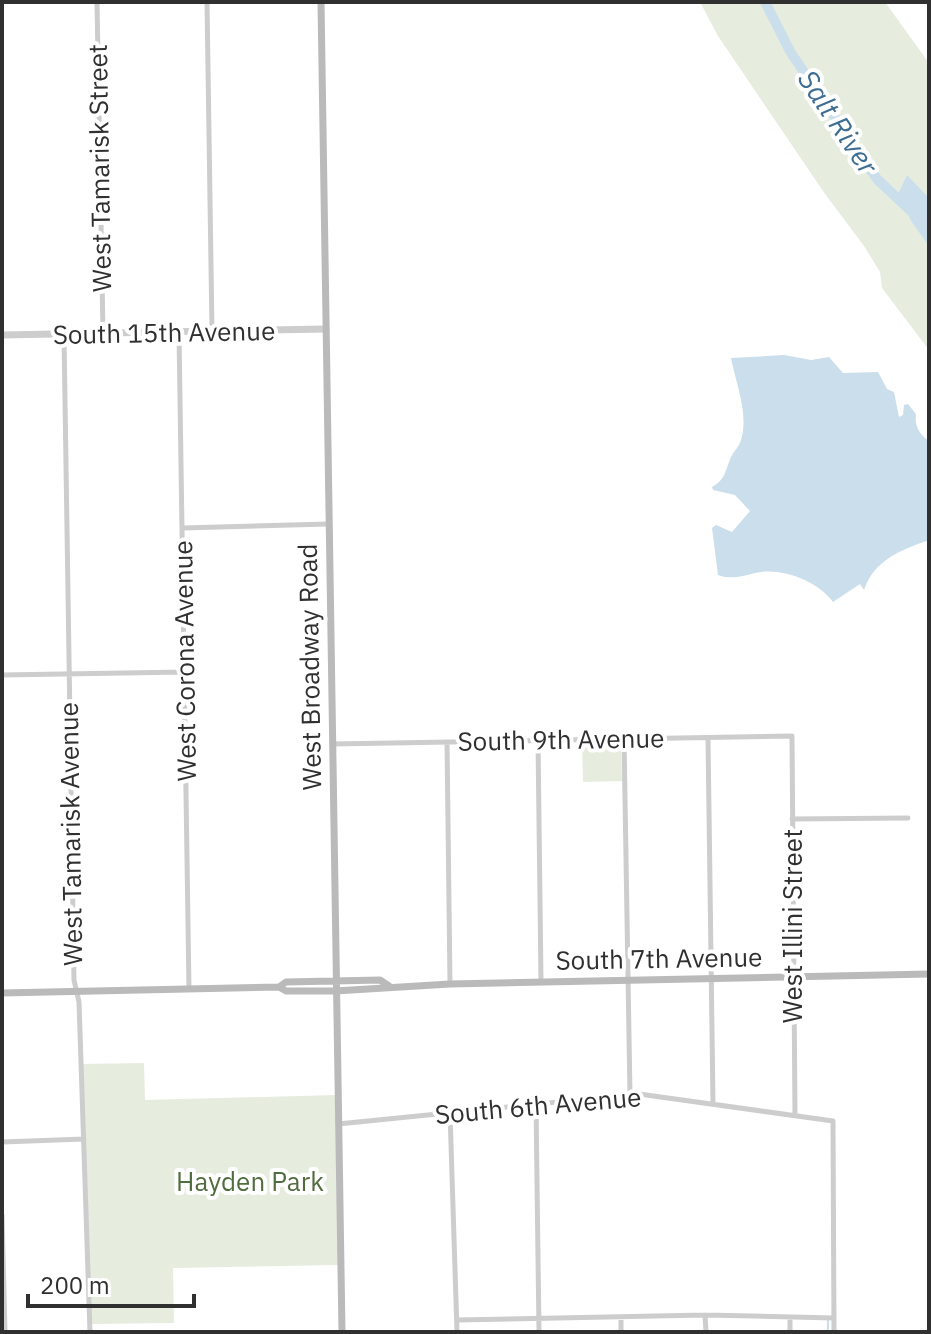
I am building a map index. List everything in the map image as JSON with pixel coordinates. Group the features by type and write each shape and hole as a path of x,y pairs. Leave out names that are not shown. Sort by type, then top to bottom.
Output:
{"main road":[{"name":"West Broadway Road","path":"321,2 342,1332"},
{"name":"South 7th Avenue","path":"2,993 279,987 286,982 335,986 380,980 389,986 929,974"}],"street":[{"name":"West Tamarisk Street","path":"97,2 103,333"},
{"path":"207,2 212,332"},
{"name":"South 15th Avenue","path":"2,335 326,329"},
{"name":"West Corona Avenue","path":"179,333 189,989"},
{"name":"West Tamarisk Avenue","path":"64,335 75,992 79,1002 90,1332"},
{"path":"182,528 328,524"},
{"path":"2,675 185,672"},
{"name":"South 9th Avenue","path":"331,744 792,736"},
{"name":"West Illini Street","path":"792,736 795,1115"},
{"path":"708,737 713,1104"},
{"path":"624,739 630,1095"},
{"path":"538,740 541,981"},
{"path":"447,742 450,984"},
{"path":"792,819 908,818"},
{"name":"South 6th Avenue","path":"337,1124 630,1095 833,1121 834,1318"},
{"path":"536,1104 539,1332"},
{"path":"450,1113 457,1332"},
{"path":"2,1142 84,1139"},
{"path":"2,1215 5,1332"},
{"path":"457,1320 705,1315 834,1318 834,1332"},
{"path":"705,1315 706,1332"},
{"path":"621,1317 621,1332"},
{"path":"790,1317 790,1332"}],"green space":[{"path":"700,2 885,2 929,63 929,350 882,288 880,272 864,246 718,36"},
{"path":"621,743 622,781 583,782 582,744"},
{"name":"Hayden Park","path":"144,1063 145,1100 336,1095 340,1265 173,1268 174,1323 90,1324 80,1064"}],"water":[{"path":"907,175 929,198 929,246 911,221 899,192"},
{"path":"784,355 811,360 829,357 843,373 878,372 887,389 894,392 899,417 903,415 904,405 908,404 916,414 918,430 929,441 929,540 899,552 882,564 874,571 864,590 860,584 833,602 818,587 786,574 718,575 712,528 716,525 732,532 750,511 735,495 713,490 712,487 724,474 743,430 743,409 731,358"}],"waterway":[{"name":"Salt River","path":"765,2 791,53 877,179 929,228"},
{"path":"828,1319 828,1332"}]}
